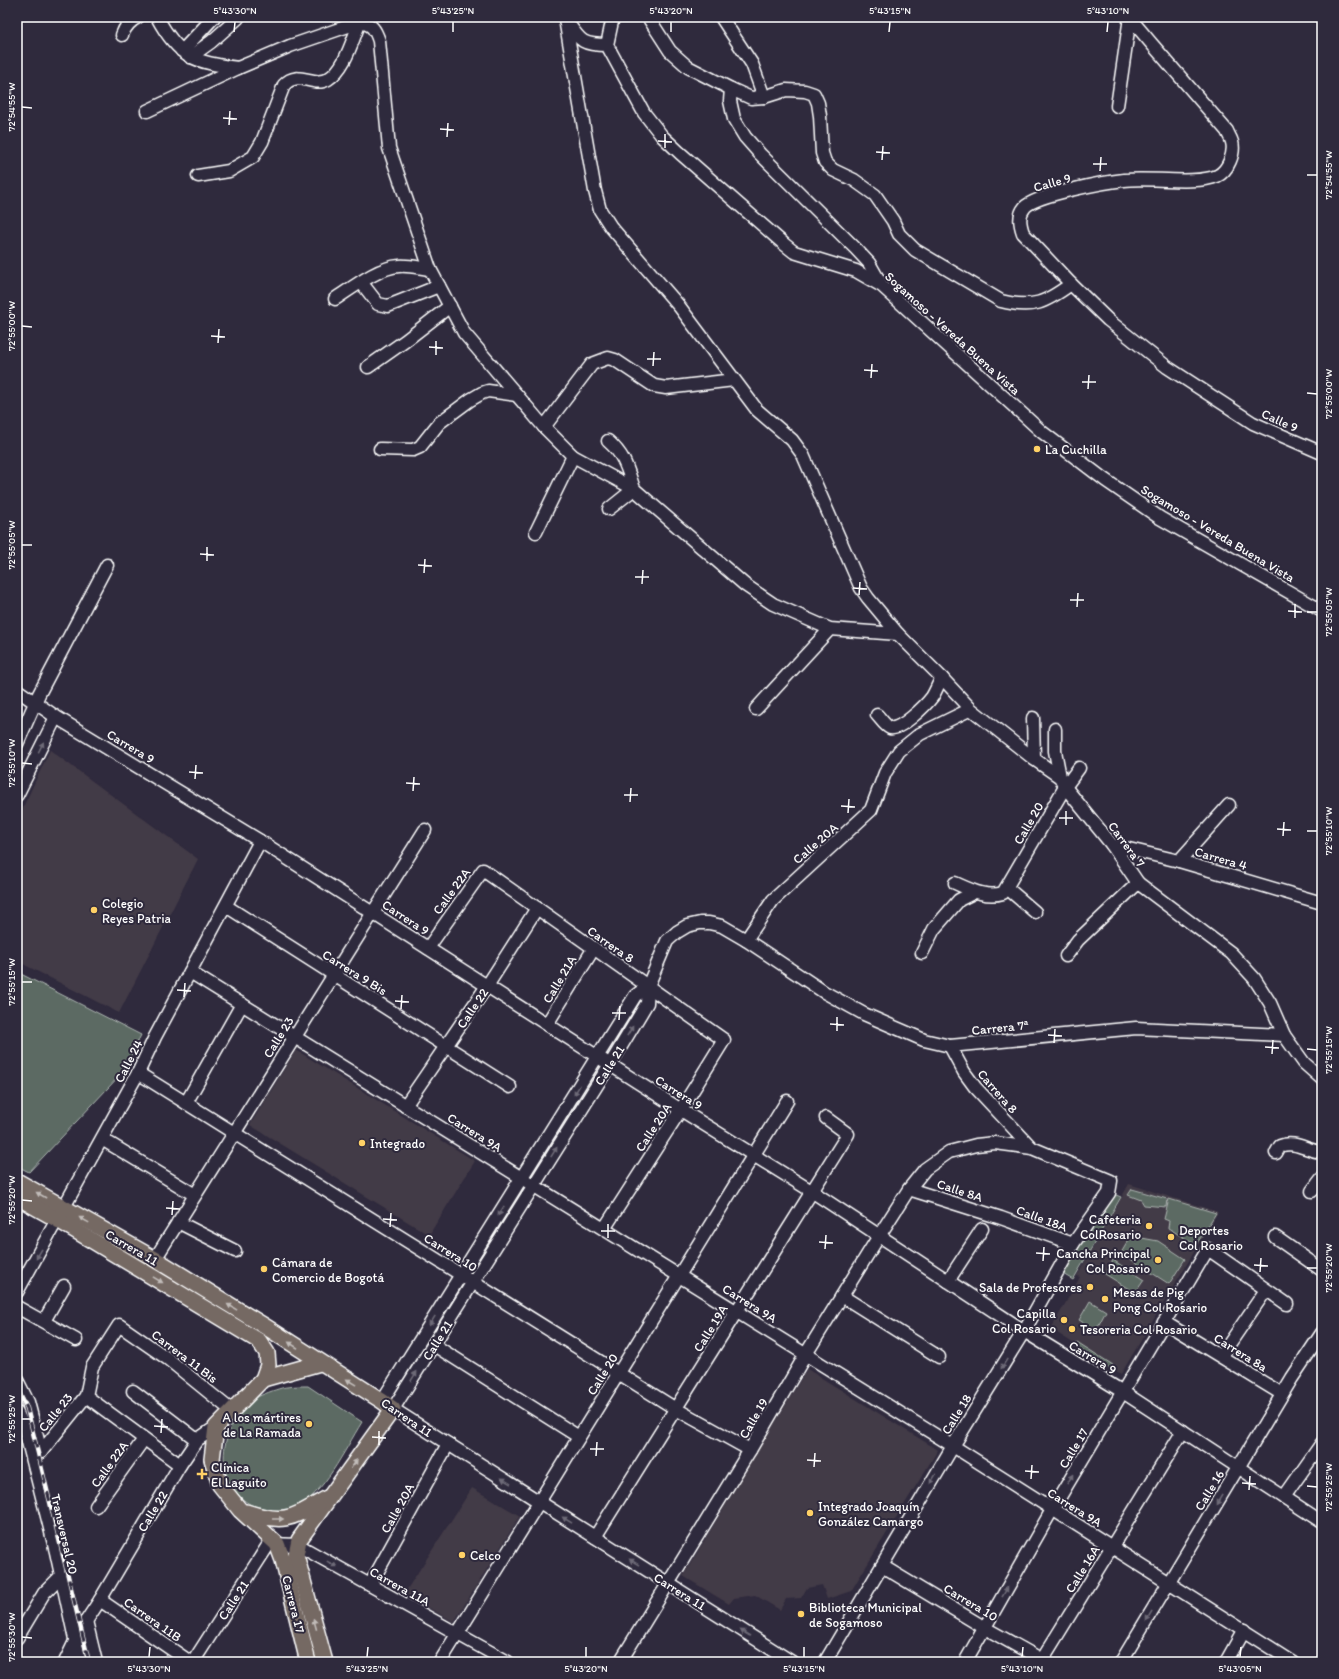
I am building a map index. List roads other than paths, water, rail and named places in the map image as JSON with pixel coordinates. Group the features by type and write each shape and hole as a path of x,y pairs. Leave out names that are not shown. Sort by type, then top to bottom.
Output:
{"main road":[{"name":"Carrera 11","path":"17,1181 61,1214 259,1341 267,1353 268,1365 263,1379"},
{"name":"Carrera 11","path":"17,1197 61,1214 155,1259 266,1327 387,1405"},
{"path":"263,1379 320,1362"},
{"name":"Calle 22","path":"216,1427 263,1379"},
{"name":"Calle 21","path":"297,1550 299,1540 332,1495 387,1405"},
{"path":"216,1427 212,1459 220,1485 240,1510 277,1545"},
{"path":"240,1510 266,1518 282,1520 299,1514 332,1495"},
{"name":"Carrera 17","path":"277,1545 283,1560 308,1662"},
{"name":"Carrera 17","path":"297,1550 325,1662"}],"street":[{"path":"122,36 124,28 132,20 138,17"},
{"path":"157,17 166,33 186,54 208,64 238,68"},
{"path":"186,54 214,17"},
{"path":"565,18 579,39 596,45 608,45 613,17"},
{"path":"648,17 670,51 688,67 730,89 751,98 764,97 786,90 805,91 814,94 818,103 822,153 825,162 833,170 854,180 875,195 894,220 899,234 914,250 1001,301 1017,305 1032,305 1054,296 1071,284"},
{"path":"721,17 752,64 764,97"},
{"path":"1117,106 1131,17"},
{"name":"Calle 9","path":"1131,17 1135,24 1227,131 1232,143 1232,154 1227,166 1219,175 1204,180 1123,180 1048,195 1035,200 1026,206 1022,212 1020,222 1023,233 1071,284 1108,320 1167,367 1253,424 1322,453"},
{"path":"186,54 211,42 238,18"},
{"name":"Carrera 7","path":"565,18 595,191 600,210 611,227 679,306 757,410 792,440 803,455 861,588 898,634 971,709 1062,782 1112,845 1138,883 1231,953 1254,978 1270,1003 1284,1035 1304,1063 1322,1079"},
{"path":"198,176 229,171 253,157 262,142 284,85 288,80 294,78 314,81 328,79 344,60 360,22"},
{"path":"147,111 238,68 290,46 360,22 374,27 379,41 389,148 430,269 464,333 544,427 573,456 634,489 745,585 773,604 830,629 898,634"},
{"name":"Sogamoso - Vereda Buena Vista","path":"608,45 644,113 662,136 794,252 856,270 882,286 1042,432 1105,480 1160,518 1322,611"},
{"path":"730,89 730,102 734,119 745,137 760,154 869,263 882,286"},
{"path":"335,299 361,282 382,271 398,266 430,269"},
{"path":"361,282 378,304 388,306 440,286"},
{"path":"368,367 405,341 450,306"},
{"path":"544,427 592,364 603,359 608,358 615,360 654,386 666,388 734,380"},
{"path":"380,449 413,450 420,447 439,423 482,393 488,391 517,395"},
{"path":"608,440 619,451 624,459 634,489"},
{"path":"536,532 573,456"},
{"path":"609,510 634,489"},
{"path":"17,744 35,702 108,565"},
{"path":"756,709 830,629"},
{"path":"877,715 887,726 892,728 898,727 919,711 932,696 942,678"},
{"name":"Carrera 9","path":"17,690 56,717 260,841 681,1110 813,1192 1024,1331 1123,1392 1322,1522"},
{"name":"Calle 20A","path":"746,940 773,900 871,810 885,773 899,751 920,734 971,709"},
{"path":"17,794 56,717"},
{"path":"1033,718 1034,760"},
{"path":"1055,729 1054,739 1062,782"},
{"name":"Calle 20","path":"1005,891 1062,782 1079,768"},
{"path":"1179,861 1229,805"},
{"name":"Calle 23","path":"155,1259 425,830"},
{"name":"Calle 24","path":"17,1292 102,1140 260,841"},
{"name":"Carrera 4","path":"1112,845 1179,861 1322,903"},
{"name":"Carrera 8","path":"483,870 724,1040"},
{"name":"Calle 22A","path":"428,948 483,870"},
{"path":"955,882 975,892 994,896 1005,891 1035,912"},
{"path":"1066,956 1078,940 1138,883"},
{"path":"922,953 934,929 959,900 975,892"},
{"name":"Carrera 9 Bis","path":"226,906 510,1087"},
{"name":"Calle 22","path":"405,1106 487,986 537,908"},
{"name":"Carrera 7ª","path":"648,986 666,941 687,926 709,923 722,926 746,940 824,992 864,1014 924,1040 950,1046 1136,1028 1284,1035"},
{"name":"Calle 21A","path":"548,1024 594,948"},
{"name":"Carrera 9A","path":"190,972 806,1354 1052,1510 1169,1582 1293,1662"},
{"name":"Calle 21","path":"387,1405 461,1275 635,996 648,986"},
{"name":"Calle 21","path":"387,1405 434,1345 610,1064 647,1003 648,986"},
{"path":"186,1103 242,1004"},
{"name":"Calle 20A","path":"604,1229 681,1110 724,1040"},
{"name":"Carrera 8","path":"950,1046 964,1072 975,1087 1032,1148"},
{"name":"Carrera 10","path":"138,1073 676,1409 750,1450"},
{"name":"Calle 20","path":"440,1662 787,1101"},
{"name":"Calle 19A","path":"595,1537 848,1134 826,1118"},
{"path":"102,1140 195,1196"},
{"name":"Carrera 8","path":"910,1189 925,1169 949,1152 976,1145 996,1143 1032,1148 1111,1182"},
{"path":"1276,1152 1280,1146 1291,1143 1308,1150 1322,1152"},
{"path":"1312,1191 1322,1178"},
{"name":"Calle 18","path":"825,1662 953,1446 1024,1331 1073,1244 1109,1194 1111,1182"},
{"name":"Calle 8A","path":"910,1189 1001,1218"},
{"name":"Calle 19","path":"620,1662 750,1450 806,1354 910,1189"},
{"name":"Calle 18A","path":"1001,1218 1073,1244"},
{"path":"178,1222 235,1251"},
{"path":"948,1281 982,1229"},
{"path":"1275,1237 1322,1270"},
{"name":"Calle 17","path":"964,1662 1052,1510 1208,1249 1266,1290"},
{"path":"44,1321 64,1286"},
{"path":"1221,1356 1266,1290 1287,1304"},
{"path":"842,1296 940,1357"},
{"path":"17,1307 76,1340"},
{"name":"Carrera 8a","path":"1164,1322 1282,1394"},
{"name":"Calle 23","path":"17,1380 28,1402 41,1452 86,1396 92,1367 119,1325"},
{"name":"Carrera 11 Bis","path":"119,1325 168,1360 232,1411"},
{"name":"Calle 16","path":"1121,1662 1282,1394 1322,1333"},
{"path":"434,1345 579,1438"},
{"path":"133,1391 197,1440"},
{"path":"86,1396 180,1465"},
{"name":"Carrera 11","path":"387,1405 792,1662"},
{"name":"Transversal 20","path":"17,1413 25,1430 56,1552 60,1577 80,1662"},
{"name":"Calle 22","path":"65,1662 86,1621 180,1465 197,1440 216,1427"},
{"name":"Calle 16A","path":"1044,1661 1183,1431"},
{"name":"Calle 22A","path":"96,1506 144,1439"},
{"path":"1284,1497 1322,1443"},
{"name":"Calle 20A","path":"370,1586 448,1444"},
{"name":"Calle 21","path":"192,1662 267,1547 271,1544 277,1545"},
{"name":"Carrera 11A","path":"277,1545 297,1550 370,1586 508,1662"},
{"name":"Carrera 10","path":"882,1566 985,1628 1044,1661"},
{"path":"17,1638 44,1593 60,1577"},
{"name":"Carrera 11B","path":"100,1600 192,1662"},
{"path":"86,1621 96,1662"},
{"path":"1226,1662 1244,1630"}],"railway":[{"path":"17,1389 27,1408 89,1662"}],"place":[{"name":"La Cuchilla","path":"1037,449"},
{"name":"Colegio Reyes Patria","path":"94,910"},
{"name":"Integrado","path":"362,1143"},
{"name":"Cafeteria ColRosario","path":"1149,1226"},
{"name":"Deportes Col Rosario","path":"1171,1237"},
{"name":"Cancha Principal Col Rosario","path":"1158,1260"},
{"name":"Cámara de Comercio de Bogotá","path":"264,1269"},
{"name":"Sala de Profesores","path":"1090,1287"},
{"name":"Mesas de Pig Pong Col Rosario","path":"1105,1299"},
{"name":"Capilla Col Rosario","path":"1064,1320"},
{"name":"Tesoreria Col Rosario","path":"1072,1329"},
{"name":"A los mártires de La Ramada","path":"309,1424"},
{"name":"Clínica El Laguito","path":"202,1474"},
{"name":"Integrado Joaquín González Camargo","path":"810,1513"},
{"name":"Celco","path":"462,1555"},
{"name":"Biblioteca Municipal de Sogamoso","path":"801,1614"}]}
